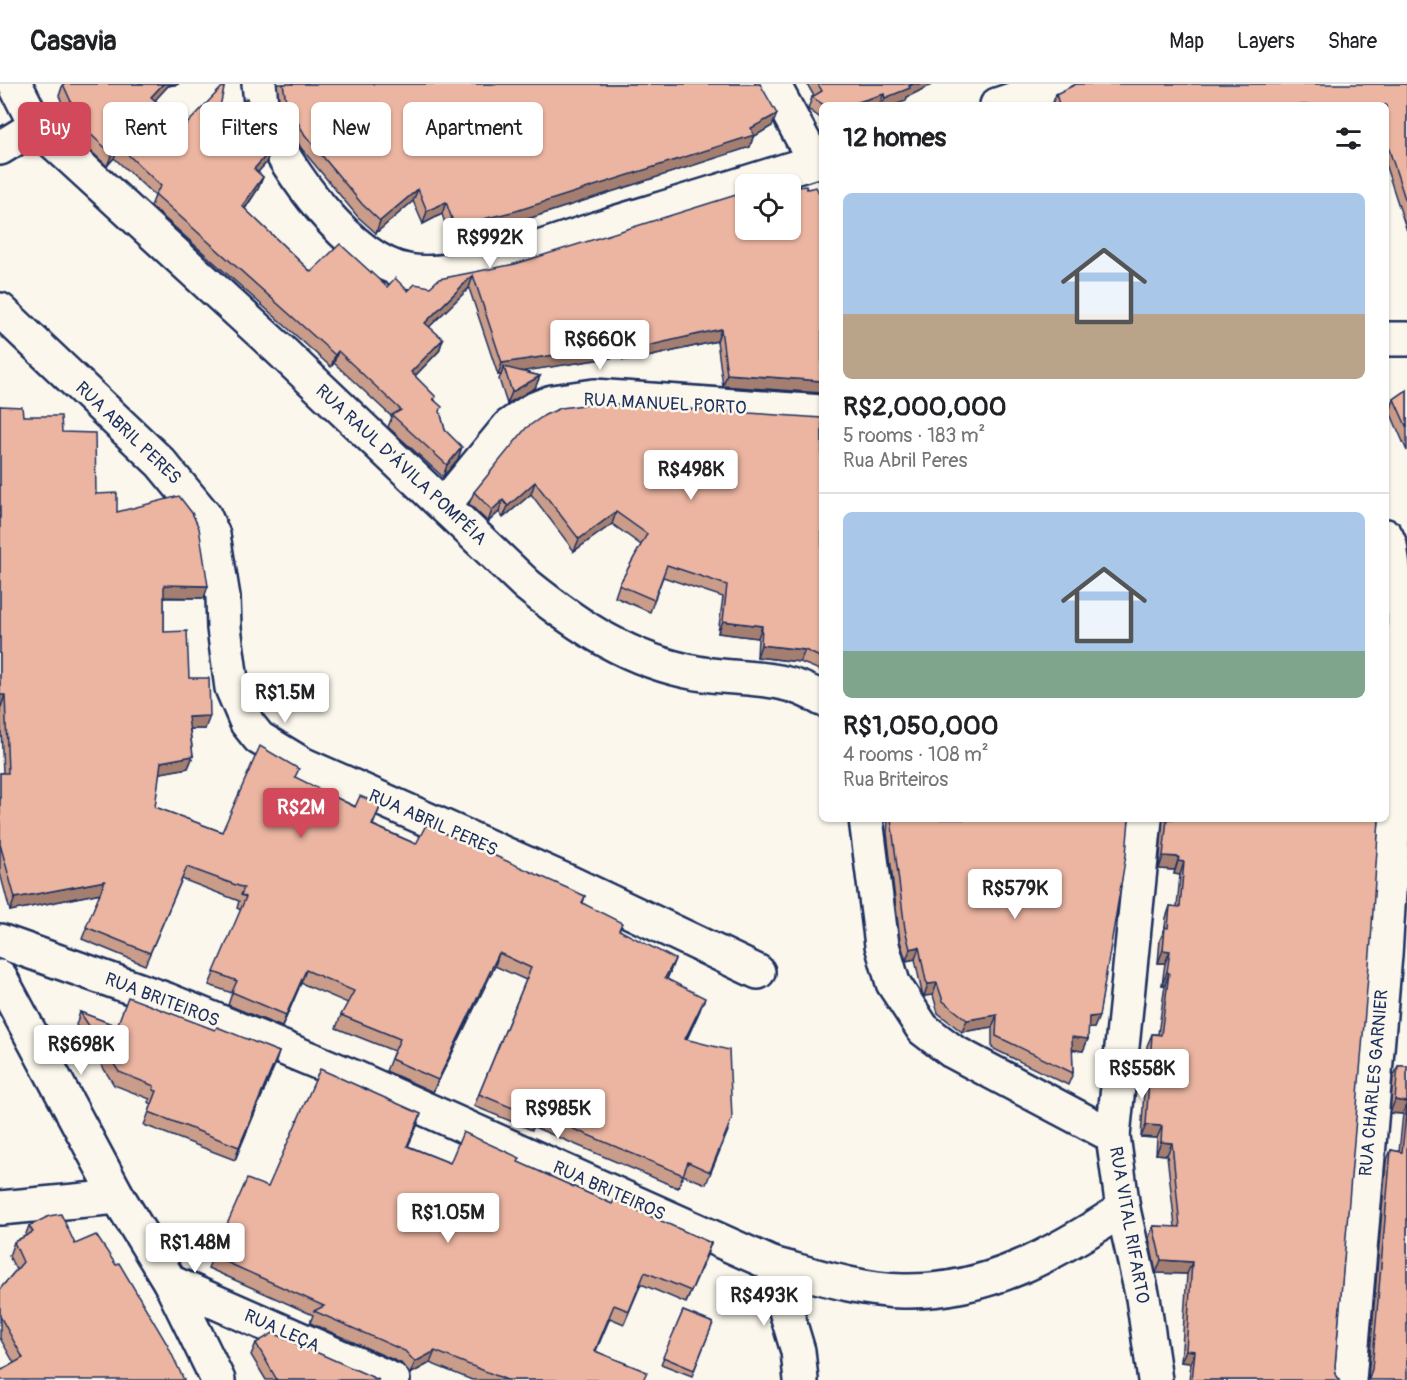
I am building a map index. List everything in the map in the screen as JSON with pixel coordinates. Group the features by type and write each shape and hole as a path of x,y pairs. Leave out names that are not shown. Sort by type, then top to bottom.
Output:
{"street":[{"path":"15,84 24,102"},
{"path":"259,84 263,118 311,197 344,233 376,261 407,271 441,272 506,257 819,160 773,84"},
{"path":"1013,95 1059,84"},
{"path":"0,148 18,137"},
{"name":"RUA RAUL D'ÁVILA POMPÉIA","path":"68,156 527,585 569,619 615,646 674,668 786,682 804,688 819,697"},
{"name":"RUA ABRIL PERES","path":"0,310 161,463 204,515 213,535 223,597 224,628 232,688 246,723 259,738 302,764 566,881 758,972"},
{"path":"1389,339 1407,339"},
{"name":"RUA MANUEL PORTO","path":"444,505 509,426 532,410 552,402 594,396 819,412"},
{"name":"RUA CHARLES GARNIER","path":"1349,1380 1384,967 1400,735 1401,628 1389,554"},
{"path":"866,822 882,945 893,983 922,1029 952,1051 1113,1136"},
{"name":"RUA VITAL RIFARTO","path":"1145,822 1113,1136 1123,1209 1143,1298 1155,1380"},
{"name":"RUA BRITEIROS","path":"0,940 167,1000 356,1077 772,1264 841,1282 902,1291 950,1288 982,1282 1019,1269 1073,1242 1123,1209"},
{"path":"0,977 118,1197 170,1282 218,1380"},
{"path":"0,1208 118,1197"},
{"path":"772,1264 798,1351 801,1380"},
{"name":"RUA LEÇA","path":"170,1282 393,1380"}],"building":[{"path":"63,84 163,84 151,97 157,102 103,102 103,146 91,135 91,102 71,102"},
{"path":"225,84 221,102 208,102"},
{"path":"283,84 760,84 777,114 751,128 754,135 516,211 483,219 487,232 459,239 446,202 427,211 418,189 380,221 362,204 322,156 391,156 391,102 311,102 311,142 299,124 299,102 286,101"},
{"path":"818,84 913,84 909,86 910,88 885,98 884,94 858,102 820,102 812,97 822,91"},
{"path":"1076,84 1407,84 1407,205 1389,149 1389,102 1058,102 1056,94"},
{"path":"200,110 200,156 266,156 254,169 263,177 242,206 311,272 340,244 387,287 395,278 408,291 415,284 430,287 439,279 515,264 735,195 735,240 801,240 801,187 806,186 807,189 816,187 819,193 819,381 727,374 721,329 647,346 627,348 626,344 502,363 473,275 425,323 443,339 411,372 436,397 433,399 442,407 440,411 445,430 462,447 447,465 392,415 401,410 338,351 335,355 155,194 161,186 130,156 188,156 188,123"},
{"path":"504,367 540,376 512,392"},
{"path":"1407,390 1407,428 1394,399"},
{"path":"599,403 819,418 819,657 805,650 761,645 762,626 723,621 727,585 667,565 654,600 619,585 647,534 616,512 579,539 535,482 508,506 503,500 492,510 474,492 526,428 545,415 561,408"},
{"path":"0,406 22,407 23,416 61,416 62,432 95,433 96,494 117,493 117,512 179,496 192,513 199,528 208,586 164,585 164,632 187,631 189,678 209,678 210,716 188,717 193,756 161,762 155,807 222,832 260,746 299,769 295,777 355,807 360,796 381,805 372,825 416,844 426,825 585,896 582,903 622,923 619,930 675,959 665,978 705,998 685,1039 729,1050 732,1118 710,1172 688,1162 683,1175 538,1114 537,1118 479,1094 531,968 499,953 438,1080 391,1059 400,1039 341,1015 354,991 306,970 286,1015 232,992 237,981 214,972 246,897 241,895 244,888 187,867 150,953 86,927 105,881 15,898 0,844 0,773 8,773 5,695 0,695"},
{"path":"891,822 1129,822 1126,855 1099,1016 1089,1017 1088,1039 1072,1037 1073,1073 996,1036 997,1015 967,1020 943,1001 937,983 928,984 926,981 919,947 910,949 905,929"},
{"path":"1167,822 1379,822 1335,1366 1336,1375 1340,1380 1192,1380 1195,1351 1186,1350 1192,1262 1161,1260 1153,1226 1180,1227 1172,1143 1161,1142 1162,1126 1146,1125 1152,1034 1161,1035 1169,973 1167,972 1170,951 1163,950 1165,927 1168,928 1170,906 1180,907 1184,862 1178,861 1179,857 1163,856"},
{"path":"128,997 215,1030 217,1027 279,1052 239,1147 149,1112 157,1091 153,1090 154,1086 119,1072 80,1012 117,1026"},
{"path":"1398,1066 1407,1066 1407,1102 1395,1100"},
{"path":"320,1069 421,1114 407,1146 450,1163 463,1132 520,1158 518,1162 612,1204 614,1200 711,1243 691,1291 645,1272 629,1311 614,1305 595,1351 647,1372 643,1380 507,1380 435,1351 415,1362 405,1351 314,1311 324,1306 213,1256 247,1179 268,1187"},
{"path":"1407,1104 1407,1380 1367,1380 1372,1369 1391,1150 1402,1152"},
{"path":"61,1214 75,1244 96,1235 116,1265 119,1263 167,1344 184,1380 0,1380 0,1371 23,1358 0,1316 0,1289 23,1262 14,1242 33,1232 29,1226 49,1216"},
{"path":"683,1311 713,1323 694,1370 663,1357"},
{"path":"273,1333 379,1380 277,1380 256,1343"}]}
